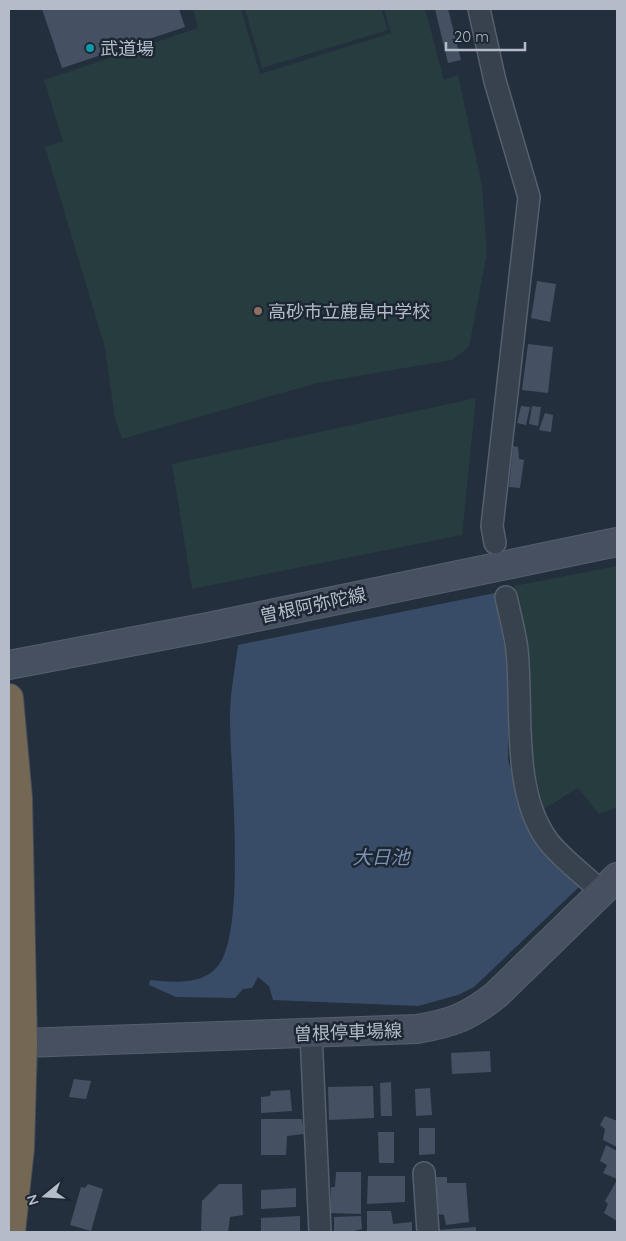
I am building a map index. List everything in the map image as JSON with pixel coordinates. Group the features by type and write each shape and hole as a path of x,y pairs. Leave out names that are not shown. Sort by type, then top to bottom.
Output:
{"highway":[{"path":"9,698 19,836 23,1043 20,1148 11,1232"}],"main road":[{"name":"曽根阿弥陀線","path":"9,664 208,627 617,542"},
{"name":"曽根停車場線","path":"23,1043 417,1029 448,1024 475,1011 496,994 609,884"}],"street":[{"path":"479,9 495,82 529,197 492,526 495,543"},
{"path":"506,598 517,649 523,771 528,796 537,821 548,841 609,884"},
{"path":"311,1033 320,1232"},
{"path":"424,1173 428,1232"}],"green space":[{"path":"193,9 241,9 260,74 391,33 384,9 425,9 444,80 458,75 482,186 487,253 469,347 452,360 317,383 122,439 115,419 105,348 45,147 63,141 44,80 198,28"},
{"path":"245,9 381,9 388,30 262,68"},
{"path":"476,398 462,535 192,589 172,464"},
{"path":"617,566 617,807 599,814 578,788 544,809 533,763 526,646 514,586"}],"water":[{"name":"大日池","path":"495,593 509,671 508,759 519,800 580,886 474,987 458,995 418,1006 273,1000 269,986 258,977 252,988 243,989 235,998 176,997 149,985 150,980 186,981 204,977 218,966 227,947 235,885 230,708 238,645"}],"building":[{"name":"武道場","path":"42,9 179,9 185,27 62,68"},
{"path":"435,9 448,9 461,60 448,63"},
{"path":"537,281 556,284 550,322 531,318"},
{"path":"528,344 553,347 548,393 522,390"},
{"path":"521,406 530,407 526,425 517,423"},
{"path":"532,406 541,407 538,426 529,424"},
{"path":"545,413 553,415 551,432 539,430"},
{"path":"513,446 518,447 519,459 524,460 520,488 509,487"},
{"path":"490,1051 491,1072 452,1074 451,1053"},
{"path":"74,1079 91,1081 86,1099 69,1097"},
{"path":"391,1082 392,1116 381,1116 380,1083"},
{"path":"373,1086 374,1118 329,1120 328,1087"},
{"path":"430,1088 432,1115 416,1116 415,1089"},
{"path":"290,1090 292,1111 261,1113 261,1097 270,1096 271,1091"},
{"path":"605,1116 617,1121 617,1147 603,1140 605,1129 600,1125"},
{"path":"261,1119 302,1119 304,1134 287,1136 286,1155 261,1155"},
{"path":"419,1128 435,1128 435,1154 419,1155"},
{"path":"378,1132 394,1132 394,1163 379,1163"},
{"path":"606,1145 617,1151 617,1179 603,1173 607,1165 600,1161"},
{"path":"336,1172 361,1172 361,1214 330,1213 331,1187 335,1187"},
{"path":"368,1176 405,1176 405,1202 367,1204"},
{"path":"436,1177 447,1177 447,1183 466,1183 469,1222 446,1225 444,1215 438,1214"},
{"path":"617,1180 617,1221 604,1213 608,1204 605,1201"},
{"path":"88,1184 103,1189 91,1231 70,1225 81,1187 85,1188"},
{"path":"219,1184 242,1184 243,1215 230,1217 228,1232 201,1232 202,1201"},
{"path":"296,1188 296,1207 261,1209 261,1190"},
{"path":"367,1211 391,1211 393,1224 412,1222 412,1232 367,1232"},
{"path":"300,1216 300,1232 261,1232 261,1218"},
{"path":"361,1216 362,1229 350,1232 334,1232 334,1217"},
{"path":"476,1227 476,1232 437,1232 437,1230"}],"place":[{"name":"武道場","path":"90,48"},
{"name":"高砂市立鹿島中学校","path":"258,311"}]}
